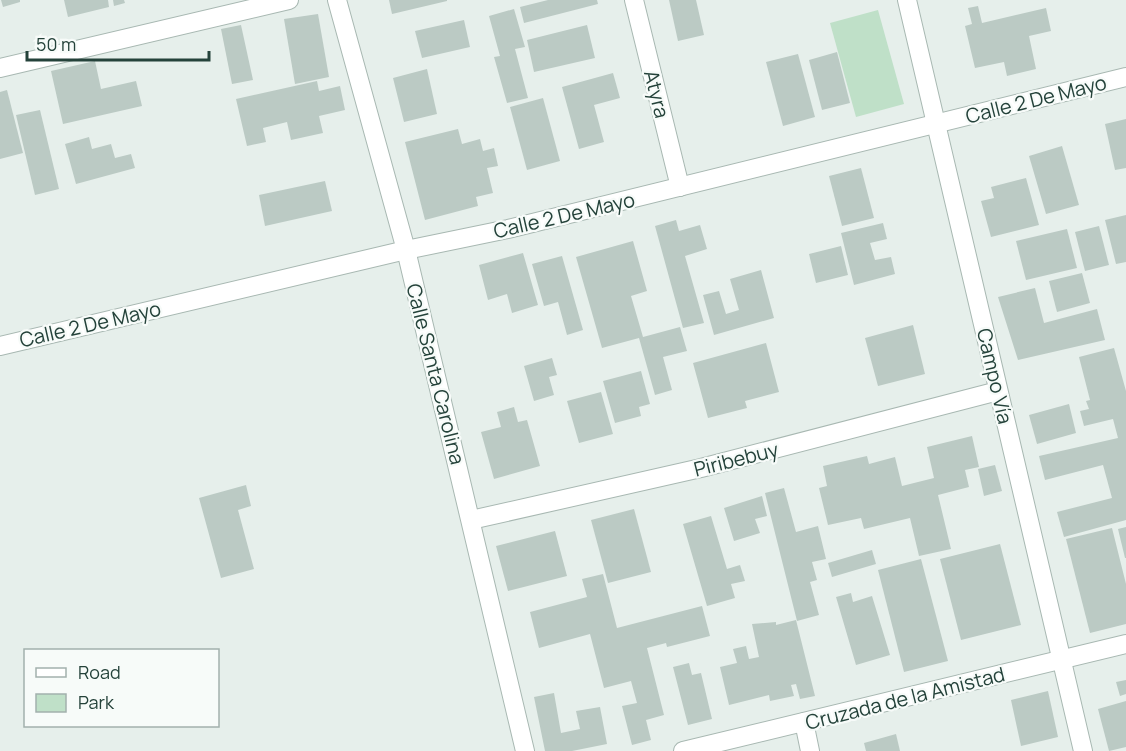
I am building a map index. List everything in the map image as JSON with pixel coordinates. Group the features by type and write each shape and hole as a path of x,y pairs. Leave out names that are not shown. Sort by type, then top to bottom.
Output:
{"street":[{"path":"0,68 290,0"},
{"name":"Calle Santa Carolina","path":"337,0 406,250 525,751"},
{"name":"Atyra","path":"633,0 680,187"},
{"name":"Campo Vía","path":"907,0 1083,751"},
{"name":"Calle 2 De Mayo","path":"0,346 406,250 508,229 1126,77"},
{"name":"Piribebuy","path":"471,520 701,468 998,391"},
{"name":"Cruzada de la Amistad","path":"683,751 1126,644"},
{"path":"804,722 810,751"}],"green space":[{"path":"878,10 904,104 856,117 830,23"}],"building":[{"path":"1,0 20,0 20,2 3,7"},
{"path":"64,0 108,0 109,7 68,17"},
{"path":"113,0 124,0 125,3 114,6"},
{"path":"389,0 447,0 447,1 392,14"},
{"path":"548,0 597,0 598,4 524,23 520,7"},
{"path":"669,0 696,0 704,35 678,41"},
{"path":"978,6 982,23 1046,8 1051,31 1029,36 1036,69 1007,76 1004,62 975,68 965,26 972,24 968,8"},
{"path":"514,9 525,47 515,49 528,98 507,103 494,57 500,56 489,16"},
{"path":"318,14 329,77 295,84 284,19"},
{"path":"464,20 470,47 422,58 415,31"},
{"path":"241,25 253,80 232,84 221,29"},
{"path":"587,25 595,58 534,72 527,40"},
{"path":"837,52 850,103 822,110 809,60"},
{"path":"798,54 815,117 783,126 766,62"},
{"path":"95,61 101,89 136,81 142,106 63,124 51,71"},
{"path":"427,69 437,114 404,122 393,78"},
{"path":"613,73 620,98 594,105 604,142 579,149 562,87"},
{"path":"317,81 319,91 340,86 345,110 319,116 323,133 291,140 287,122 263,128 266,142 247,146 236,99"},
{"path":"7,90 23,153 0,159 0,92"},
{"path":"543,98 560,161 527,170 510,107"},
{"path":"40,110 59,189 35,195 16,115"},
{"path":"1126,119 1126,168 1115,170 1105,124"},
{"path":"458,129 462,144 480,139 483,151 494,148 498,166 487,168 493,193 476,197 478,206 425,220 405,142"},
{"path":"89,137 92,149 111,144 115,158 131,154 135,168 76,184 65,144"},
{"path":"1062,146 1079,205 1046,214 1029,156"},
{"path":"861,168 874,218 842,226 829,176"},
{"path":"1026,178 1039,225 991,237 981,201 994,198 991,187"},
{"path":"325,181 332,211 265,226 259,195"},
{"path":"1126,215 1126,262 1116,264 1105,220"},
{"path":"676,220 679,231 700,225 707,249 685,256 704,323 683,328 655,226"},
{"path":"883,223 887,239 870,243 875,260 891,257 895,274 854,285 841,233"},
{"path":"1099,226 1109,265 1085,271 1075,232"},
{"path":"1067,229 1077,268 1026,280 1016,241"},
{"path":"633,241 647,291 631,296 643,337 680,327 687,351 663,357 672,390 655,395 639,338 602,348 576,257"},
{"path":"841,246 848,275 816,283 809,254"},
{"path":"523,253 538,305 512,313 507,294 488,300 479,265"},
{"path":"562,256 583,330 567,335 558,302 544,306 532,264"},
{"path":"761,270 774,318 714,335 703,295 719,291 726,314 739,310 730,279"},
{"path":"1082,273 1090,303 1057,312 1049,281"},
{"path":"1035,288 1044,323 1097,309 1105,340 1018,360 998,297"},
{"path":"913,325 925,374 878,386 865,338"},
{"path":"766,343 779,392 745,401 747,408 708,418 693,363"},
{"path":"1114,348 1126,391 1126,520 1064,537 1057,512 1112,498 1103,465 1045,480 1039,456 1118,438 1113,419 1084,426 1080,411 1089,409 1086,401 1090,400 1079,357"},
{"path":"552,358 557,375 549,377 554,395 534,401 524,366"},
{"path":"641,371 650,404 639,407 641,416 615,423 603,381"},
{"path":"601,392 613,434 579,443 567,401"},
{"path":"1069,404 1076,433 1037,444 1029,415"},
{"path":"514,407 518,422 527,420 540,466 494,479 481,432 501,427 497,412"},
{"path":"972,436 979,467 965,470 969,487 938,495 951,549 919,556 910,518 864,529 861,518 828,525 819,488 827,486 823,466 867,456 869,464 895,457 902,486 934,478 927,447"},
{"path":"995,465 1002,491 984,496 978,469"},
{"path":"246,485 251,506 238,510 254,569 221,578 199,498"},
{"path":"784,488 796,532 818,526 826,559 812,562 817,580 810,582 819,615 797,621 765,493"},
{"path":"762,496 767,516 755,519 760,533 734,541 724,508"},
{"path":"634,509 651,572 608,583 591,520"},
{"path":"711,516 727,569 740,565 745,581 731,584 735,598 707,606 683,524"},
{"path":"1126,527 1126,558 1125,558 1118,529"},
{"path":"1112,528 1126,584 1126,624 1090,633 1066,539"},
{"path":"555,531 567,576 508,591 496,546"},
{"path":"1000,544 1021,625 961,640 940,559"},
{"path":"872,550 876,564 832,577 828,563"},
{"path":"921,559 948,661 904,672 878,570"},
{"path":"603,574 617,628 702,606 710,636 667,647 666,643 647,648 664,715 646,720 651,740 632,745 622,706 637,703 631,681 604,688 590,634 539,648 530,612 587,597 582,579"},
{"path":"851,593 853,602 872,596 890,655 856,665 836,597"},
{"path":"796,620 815,696 800,699 796,684 791,685 794,696 770,701 769,695 729,705 720,667 737,663 733,649 746,646 749,659 759,657 752,624 776,622 776,625"},
{"path":"689,663 692,675 701,673 712,719 688,725 673,667"},
{"path":"1126,680 1126,694 1120,696 1116,682"},
{"path":"1048,691 1058,737 1021,746 1011,700"},
{"path":"554,693 561,733 580,729 576,711 600,707 607,744 572,751 545,751 534,697"},
{"path":"1126,701 1126,747 1109,751 1098,709"},
{"path":"896,734 900,751 866,751 864,743"}]}
